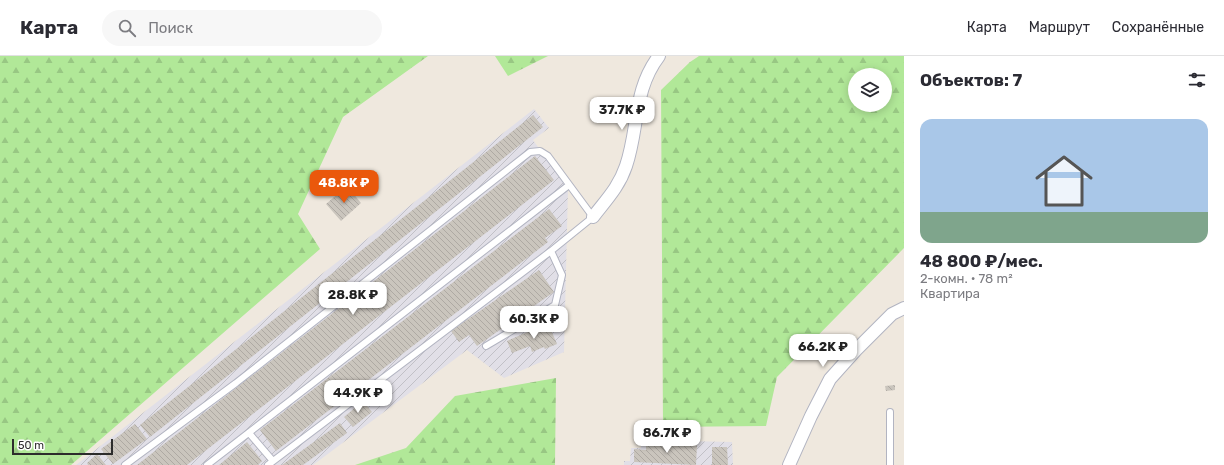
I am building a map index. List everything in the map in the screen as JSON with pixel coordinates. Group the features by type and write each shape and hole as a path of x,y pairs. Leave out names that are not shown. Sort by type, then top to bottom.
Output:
{"street":[{"path":"593,217 616,189 626,166 641,90 650,68 659,56"},
{"path":"789,465 811,416 830,379 856,350 892,314 904,308"}],"lane":[{"path":"125,465 236,383 530,152 540,151 548,156 593,217 551,251 271,463 249,433"},
{"path":"207,465 569,184"},
{"path":"486,346 555,305 562,275 551,251"},
{"path":"890,412 890,465"}],"shaded area":[{"path":"534,109 549,128 533,140 568,189 564,352 504,378 467,350 313,465 76,465"},
{"path":"641,440 732,442 733,465 624,465 624,461 630,461 631,448 641,448"}],"green space":[{"path":"0,56 428,56 343,117 298,214 320,249 71,465 0,465"},
{"path":"495,56 548,56 508,76"},
{"path":"699,56 904,56 904,248 777,377 766,426 663,427 661,90 690,62"},
{"path":"556,378 555,465 355,465 406,448 455,396"}],"building":[{"path":"533,115 543,127 150,437 140,425"},
{"path":"535,156 554,180 187,465 137,465"},
{"path":"347,186 361,203 341,221 326,204"},
{"path":"549,209 562,226 545,238 548,242 276,451 260,430"},
{"path":"539,270 554,292 477,346 469,335 459,342 451,331"},
{"path":"548,323 557,344 532,352 530,346 512,353 507,341"},
{"path":"895,385 895,390 886,391 885,386"},
{"path":"363,401 372,412 353,427 344,417"},
{"path":"340,423 347,433 303,465 282,465"},
{"path":"135,424 147,439 113,464 101,449"},
{"path":"247,442 262,461 258,465 219,465"},
{"path":"646,443 697,445 696,465 634,462 634,449 646,450"},
{"path":"712,447 727,447 728,465 712,465"},
{"path":"97,454 106,465 88,465 87,463"}]}
